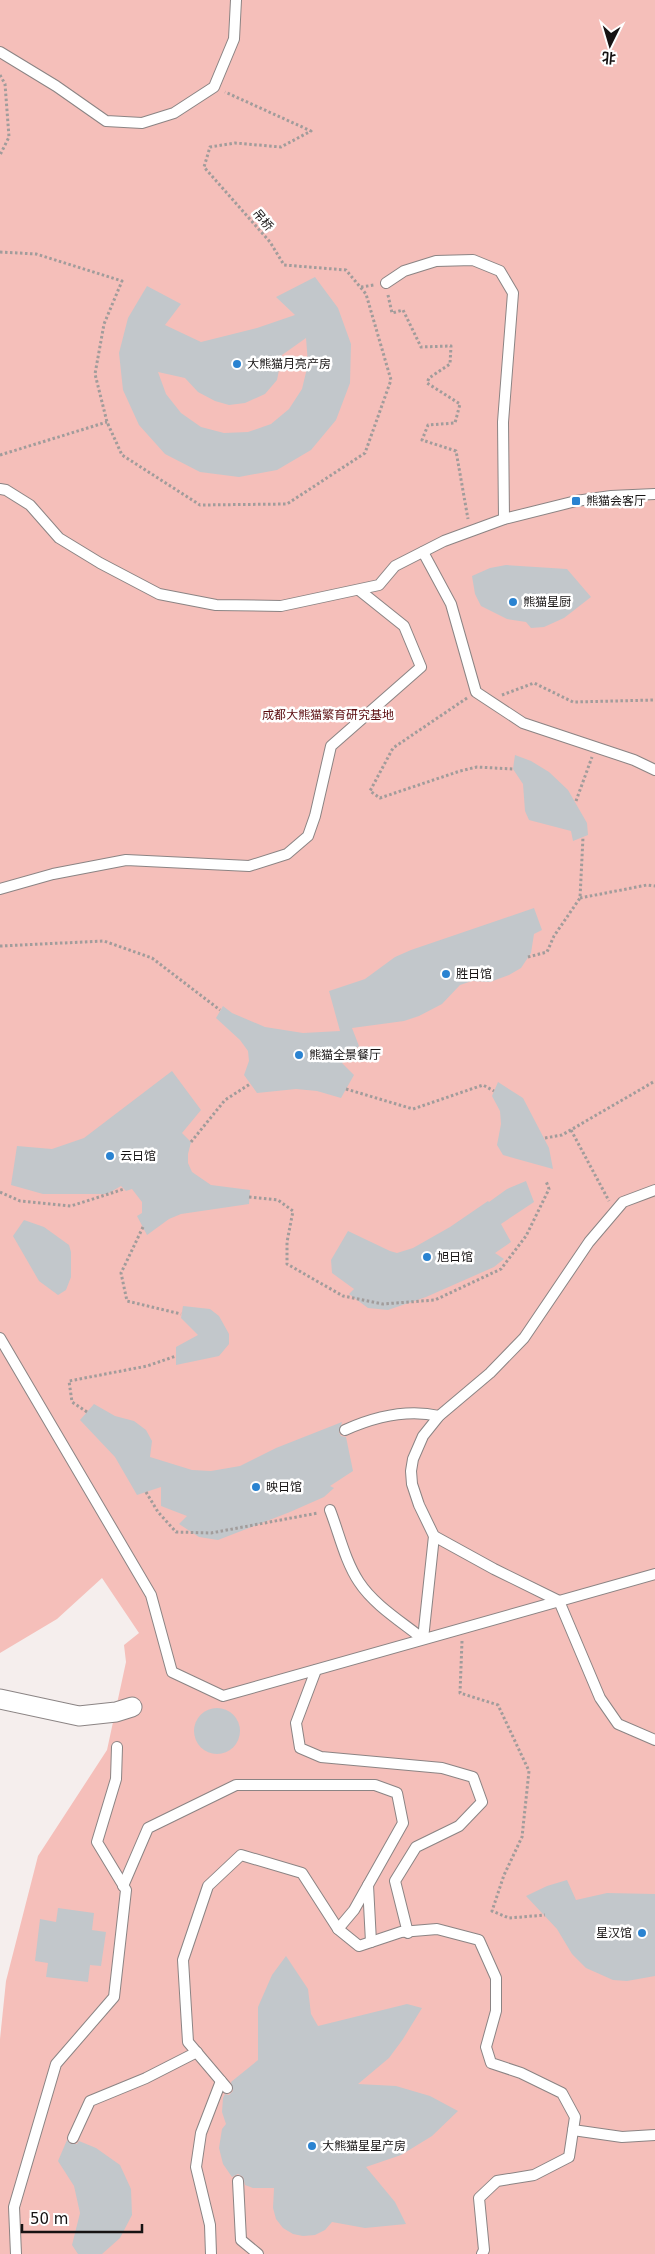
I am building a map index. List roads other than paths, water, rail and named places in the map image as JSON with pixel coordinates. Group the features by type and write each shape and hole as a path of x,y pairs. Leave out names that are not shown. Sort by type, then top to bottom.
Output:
{"street":[{"path":"0,1699 79,1716 116,1712 132,1707"}],"lane":[{"path":"0,52 56,86 106,121 142,123 174,114 214,87 234,39 236,0"},
{"path":"386,284 404,271 436,261 473,260 500,271 512,293 503,422 504,519"},
{"path":"0,489 6,490 30,505 59,538 100,563 159,594 216,606 281,606 379,585 395,566 423,552 504,519 576,501 611,496 655,494"},
{"path":"423,552 452,604 476,692 524,723 634,760 655,770"},
{"path":"0,889 53,874 126,860 250,866 287,854 308,836 315,816 331,746 421,667 404,626 359,590"},
{"path":"423,1639 434,1536 419,1505 412,1484 411,1471 417,1448 439,1416 490,1373 524,1338 589,1242 622,1202 644,1192 655,1190"},
{"path":"0,1338 151,1595 172,1672 223,1696 655,1574"},
{"path":"345,1430 362,1422 403,1414 439,1416"},
{"path":"330,1510 359,1583 387,1611 423,1639"},
{"path":"434,1536 559,1601 600,1698 618,1724 655,1740"},
{"path":"316,1670 296,1723 300,1748 321,1757 442,1768 473,1777 482,1802 458,1826 416,1847 395,1881 408,1933"},
{"path":"16,2254 14,2207 56,2064 114,1997 126,1890 97,1842 116,1779 117,1747"},
{"path":"123,1886 148,1828 236,1785 375,1785 397,1793 403,1823 354,1910 338,1929"},
{"path":"210,2254 210,2224 196,2166 201,2133 224,2084 188,2042 183,1960 208,1886 241,1855 302,1873 338,1929 359,1946 401,1932 408,1933 437,1928 479,1940 496,1978 496,2011 486,2047 490,2063 520,2073 562,2093 575,2117 569,2157 534,2175 497,2181 479,2198 484,2250 482,2254"},
{"path":"368,1885 371,1942"},
{"path":"73,2138 90,2101 146,2078 197,2052"},
{"path":"573,2130 622,2137 655,2136"},
{"path":"238,2181 241,2240 258,2254"}],"place":[{"name":"大熊猫月亮产房","path":"237,364"},
{"name":"熊猫会客厅","path":"576,501"},
{"name":"熊猫星厨","path":"513,602"},
{"name":"胜日馆","path":"446,974"},
{"name":"熊猫全景餐厅","path":"299,1055"},
{"name":"云日馆","path":"110,1156"},
{"name":"旭日馆","path":"427,1257"},
{"name":"映日馆","path":"256,1487"},
{"name":"星汉馆","path":"642,1933"},
{"name":"大熊猫星星产房","path":"312,2146"}],"park label":[{"name":"成都大熊猫繁育研究基地","path":"328,715"}]}
